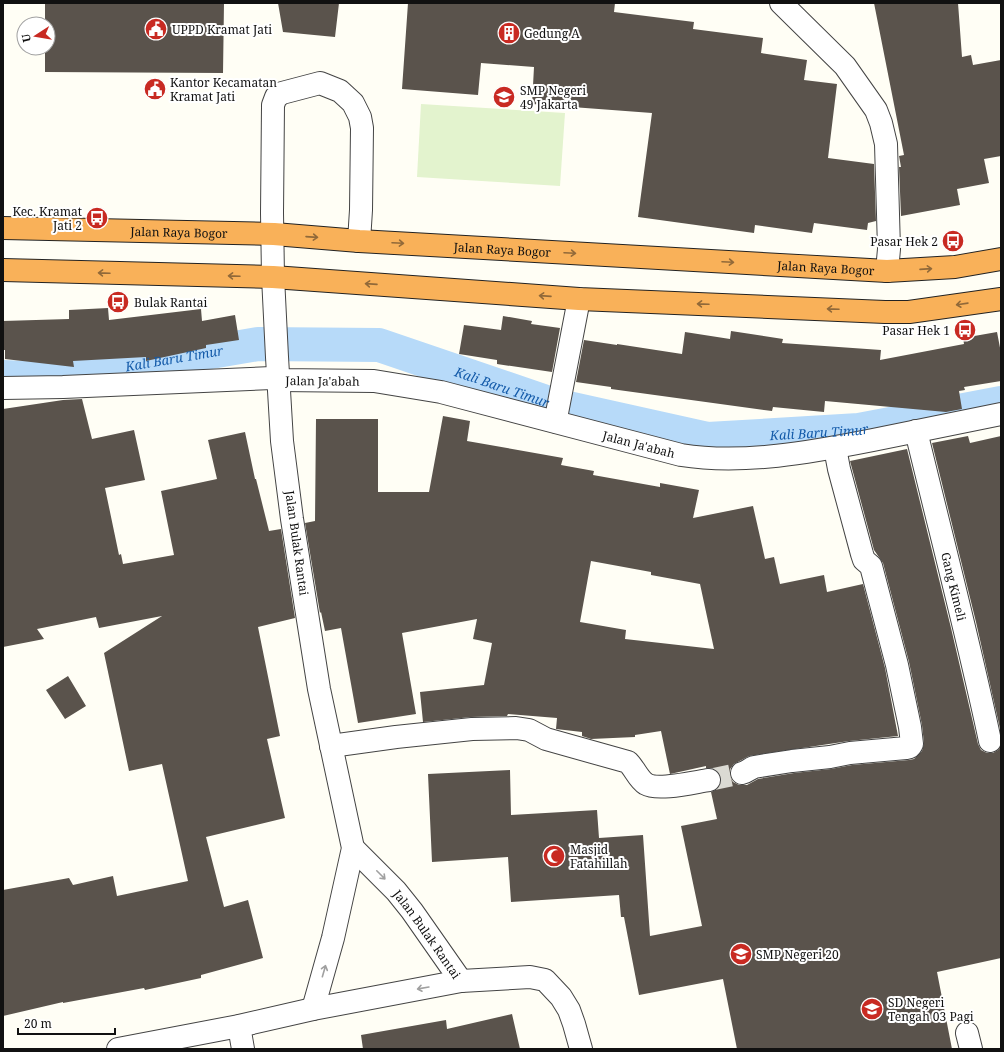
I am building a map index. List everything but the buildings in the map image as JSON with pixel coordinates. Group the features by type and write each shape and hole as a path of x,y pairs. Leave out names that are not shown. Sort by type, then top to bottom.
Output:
{"highway":[{"name":"Jalan Raya Bogor","path":"3,228 274,234 360,241 887,271 955,267 1001,259"},
{"path":"3,270 273,277 579,299 909,312 1001,299"}],"street":[{"path":"781,3 845,66 876,110 886,144 889,249 887,271"},
{"name":"Jalan Bulak Rantai","path":"313,1008 333,938 353,848 319,689 292,519 282,441 273,277 274,234 272,213 274,105 276,97 282,93 320,83 340,91 353,103 360,117 362,136 360,241"},
{"path":"557,417 579,299"},
{"name":"Jalan Ja'abah","path":"3,388 63,387 272,378 279,380 374,381 442,392 557,417 681,455 700,458 758,457 813,452 1001,414"},
{"name":"Gang Kimeli","path":"916,431 943,546 965,626 990,742"},
{"path":"742,773 746,772 750,768 830,757 850,752 906,748 910,747 912,744 910,727 897,665 871,566 864,560 862,554 839,469 835,448"},
{"path":"331,746 472,729 516,728 529,730 546,739 628,762 637,776 646,784 653,786 682,785 708,780"},
{"name":"Jalan Bulak Rantai","path":"118,1049 239,1026 313,1008 461,981 412,911 396,891 353,848"},
{"path":"461,981 530,977 544,980 561,997 569,1010 581,1049"},
{"path":"239,1026 243,1049"}],"green space":[{"path":"421,104 565,113 560,186 417,177"}],"waterway":[{"name":"Kali Baru Timur","path":"3,377 53,379 258,344 379,345 555,405 708,439 859,430 1001,403"}],"tunnel":[{"path":"709,780 742,773"}],"place":[{"name":"UPPD Kramat Jati","path":"156,29"},
{"name":"Gedung A","path":"509,33"},
{"name":"Kantor Kecamatan Kramat Jati","path":"155,89"},
{"name":"SMP Negeri 49 Jakarta","path":"504,97"},
{"name":"Kec. Kramat Jati 2","path":"97,218"},
{"name":"Pasar Hek 2","path":"953,241"},
{"name":"Bulak Rantai","path":"118,302"},
{"name":"Pasar Hek 1","path":"965,330"},
{"name":"Masjid Fatahillah","path":"554,856"},
{"name":"SMP Negeri 20","path":"741,954"},
{"name":"SD Negeri Tengah 03 Pagi","path":"872,1009"}]}
